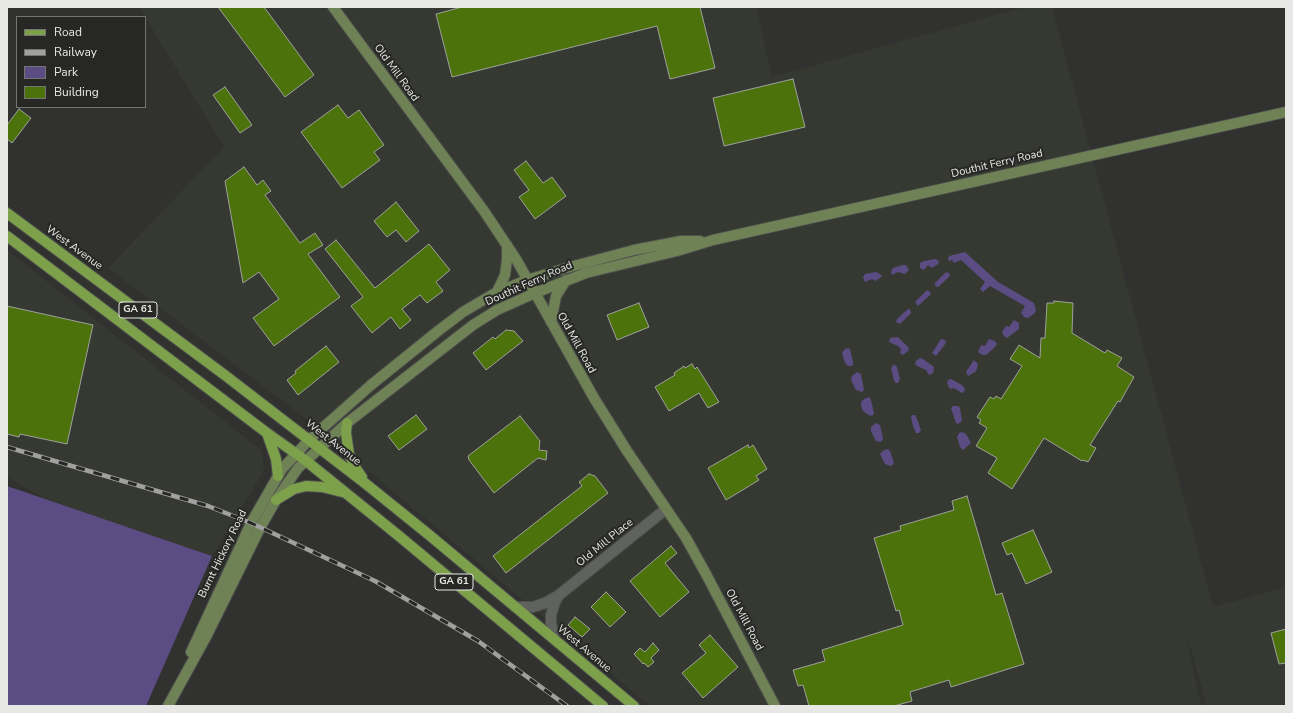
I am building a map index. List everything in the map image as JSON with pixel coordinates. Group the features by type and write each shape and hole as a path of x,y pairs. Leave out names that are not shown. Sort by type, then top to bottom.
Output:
{"main road":[{"name":"West Avenue","path":"7,213 319,447 366,484 634,706"},
{"name":"GA 61","path":"7,236 267,433 305,460 603,706"},
{"path":"347,423 346,433 349,454 366,484"},
{"path":"267,433 276,459 278,476"},
{"path":"276,500 294,489 306,486 322,487 346,493"}],"street":[{"name":"Old Mill Road","path":"332,7 484,211 507,246 614,430 686,538 775,706"},
{"name":"Douthit Ferry Road","path":"305,460 347,423 473,325 497,310 566,280 586,273 678,251 713,240 1286,112"},
{"name":"Douthit Ferry Road","path":"309,440 372,385 438,331 472,306 497,292 527,280 634,250 681,241 713,240"},
{"path":"497,292 505,275 508,260 507,246"},
{"path":"551,322 556,296 566,280"},
{"name":"Burnt Hickory Road","path":"168,706 200,631 251,522 278,476 309,440"},
{"name":"Burnt Hickory Road","path":"176,689 207,635 260,528 291,476 305,460"},
{"name":"Old Mill Place","path":"515,607 528,608 539,605 559,595 666,509"},
{"name":"Old Mill Place","path":"554,639 551,615 559,595"}],"shaded area":[{"path":"139,7 756,7 772,77 1025,7 1052,7 1213,607 1286,587 1286,706 1207,706 1185,630 1201,706 650,706 306,419 108,268 224,147 146,19 146,16 144,16"},
{"path":"7,250 262,451 264,471 212,556 47,500 7,477"}],"green space":[{"path":"965,252 998,282 1034,303 1036,310 1035,313 1028,318 1024,317 1021,313 1025,306 990,286 983,292 980,289 985,282 961,260 954,263 952,260 949,261 948,259 949,256"},
{"path":"935,259 939,261 938,264 932,268 928,265 924,270 920,268 920,263"},
{"path":"906,265 909,270 905,274 898,272 892,275 891,272 893,268"},
{"path":"876,272 882,276 875,281 872,279 865,282 863,277 865,274"},
{"path":"948,272 950,275 949,277 938,287 935,286 935,283"},
{"path":"927,290 931,294 918,306 915,302"},
{"path":"908,309 910,309 911,313 900,324 896,322 897,319"},
{"path":"1014,320 1019,323 1019,329 1007,338 1002,332 1006,326 1009,327"},
{"path":"898,337 909,348 903,355 900,353 901,349 898,346 889,342 890,338"},
{"path":"941,339 945,340 946,343 936,356 932,353"},
{"path":"989,339 995,341 997,344 986,355 982,355 978,352 981,345 985,346"},
{"path":"848,348 850,349 853,362 853,365 851,366 848,366 845,363 842,353"},
{"path":"920,358 934,367 933,373 929,375 926,370 915,364"},
{"path":"974,360 978,364 977,369 968,376 966,372"},
{"path":"894,364 897,367 900,379 898,383 894,381 891,368"},
{"path":"857,372 861,374 864,390 862,392 856,390 851,380 852,376"},
{"path":"951,379 962,385 965,389 964,392 962,393 954,388 950,389 947,383 948,380"},
{"path":"869,397 874,413 870,416 863,411 861,406 861,402"},
{"path":"953,406 958,406 960,408 962,421 958,424 956,423 951,408"},
{"path":"915,415 921,430 919,433 916,433 913,426 911,416"},
{"path":"876,423 880,425 883,438 880,442 876,441 871,431 871,427"},
{"path":"962,432 966,434 971,443 963,450 960,447 957,437 959,433"},
{"path":"888,449 894,463 891,466 885,464 880,454 884,450"},
{"path":"7,486 212,556 146,706 7,706"}],"building":[{"path":"218,7 264,7 314,75 285,97"},
{"path":"462,7 700,7 715,68 670,79 657,26 452,77 436,14"},
{"path":"793,79 805,127 724,146 713,98"},
{"path":"225,87 252,125 240,133 213,95"},
{"path":"338,105 348,118 359,110 384,145 374,152 380,160 342,188 301,132"},
{"path":"19,109 31,118 12,143 7,139 7,125"},
{"path":"526,161 543,183 552,177 566,196 535,219 519,197 529,190 514,170"},
{"path":"244,167 257,185 263,180 271,191 265,195 300,243 315,233 323,245 308,254 340,297 274,346 253,318 279,299 259,272 243,283 225,181"},
{"path":"396,202 419,231 406,242 396,230 387,237 374,221"},
{"path":"336,240 375,288 429,244 450,270 436,282 443,291 427,303 420,295 402,309 411,320 400,329 391,317 372,333 351,306 363,297 325,249"},
{"path":"1054,301 1073,303 1072,333 1105,353 1107,350 1122,358 1117,366 1134,377 1120,402 1118,401 1090,445 1096,448 1088,462 1082,461 1044,438 1012,489 988,473 997,458 976,446 987,428 979,423 981,420 977,417 990,397 994,399 996,396 1001,399 1022,366 1010,359 1019,345 1040,358 1041,338 1045,338 1047,303 1054,303"},
{"path":"639,303 649,327 617,340 607,315"},
{"path":"7,306 93,325 67,444 20,434 19,437 7,434"},
{"path":"506,330 514,331 523,341 486,370 473,353 493,337 495,339"},
{"path":"326,346 339,362 298,395 287,380 296,373 295,371"},
{"path":"692,364 695,369 697,367 719,402 708,408 699,393 669,411 655,387 675,375 674,373 684,366 685,368"},
{"path":"416,415 427,429 399,450 388,436"},
{"path":"520,416 540,441 539,450 547,451 546,460 538,458 494,493 469,460 468,456"},
{"path":"748,445 749,448 753,445 767,469 756,476 759,480 726,500 708,468"},
{"path":"589,474 595,476 608,493 506,573 493,556 582,486 579,482"},
{"path":"967,496 996,595 1002,593 1024,664 951,687 949,680 910,692 912,701 894,706 809,706 803,685 798,686 793,670 825,661 822,650 903,625 899,610 896,611 874,538 901,530 900,526 954,510 952,501"},
{"path":"1033,530 1052,572 1026,584 1012,553 1007,555 1002,543"},
{"path":"671,546 677,553 665,563 689,592 660,617 630,581"},
{"path":"606,592 626,612 610,627 591,607"},
{"path":"575,617 590,629 582,637 568,625"},
{"path":"1286,629 1286,663 1279,664 1271,633"},
{"path":"710,635 738,667 703,698 682,673 706,653 699,645"},
{"path":"653,643 659,650 651,658 654,662 648,667 644,663 643,664 634,654 640,648 645,652"}],"railway":[{"path":"7,447 208,506 251,523 375,581 478,641 567,706"}]}
